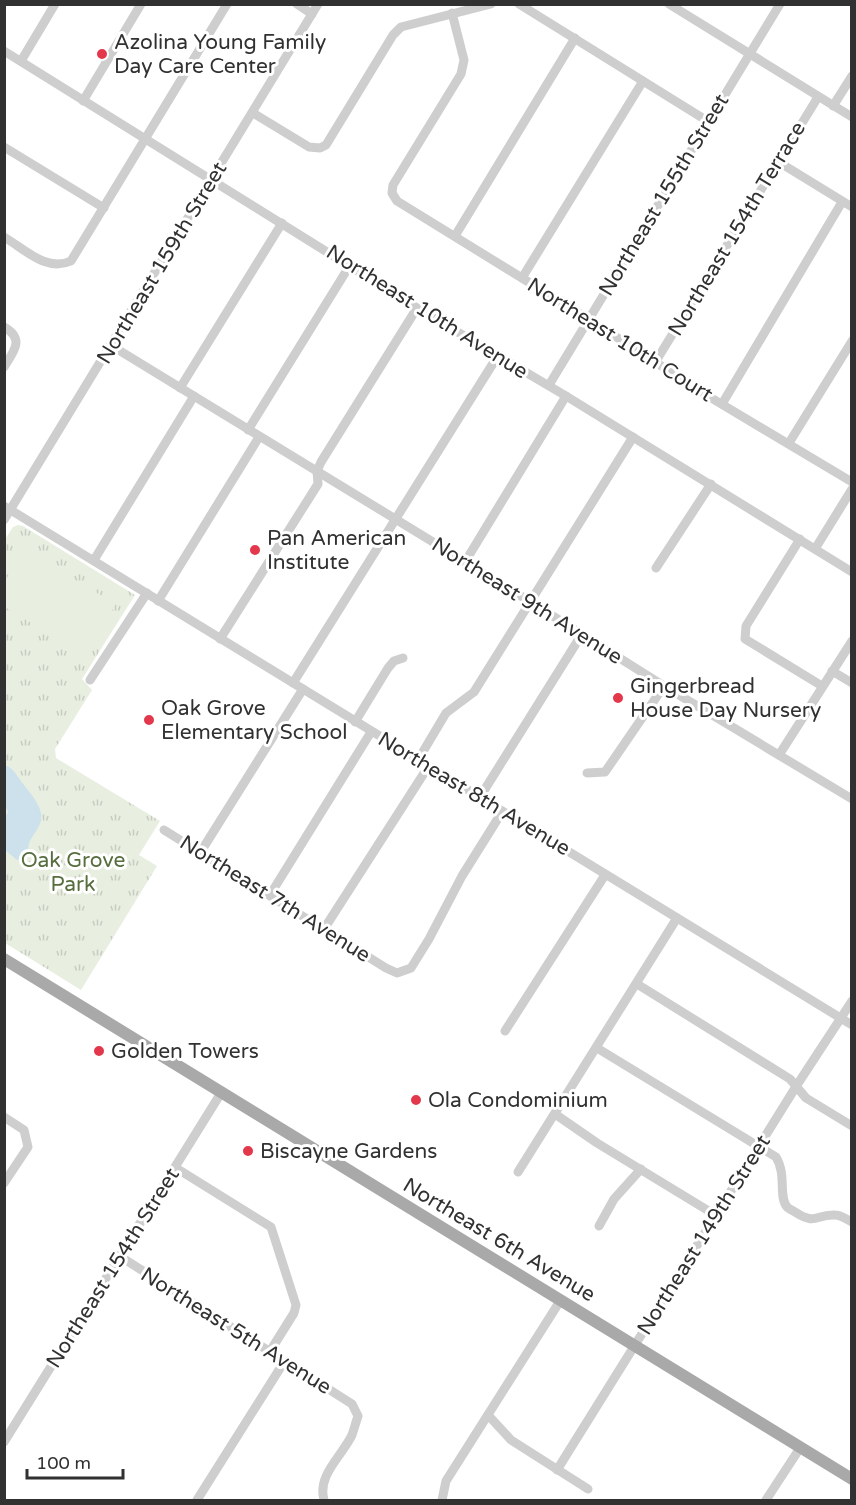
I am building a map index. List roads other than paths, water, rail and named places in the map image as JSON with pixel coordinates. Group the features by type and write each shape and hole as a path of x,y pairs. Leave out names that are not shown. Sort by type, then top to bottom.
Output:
{"main road":[{"name":"Northeast 6th Avenue","path":"4,959 852,1479"}],"street":[{"path":"21,61 56,4"},
{"path":"83,101 141,4"},
{"path":"4,237 48,265 60,266 71,261 227,4"},
{"path":"297,4 312,14"},
{"name":"Northeast 159th Street","path":"4,520 8,508 112,346 318,4"},
{"path":"441,4 454,11"},
{"path":"253,113 309,147 320,148 326,145 393,34 401,27 454,11 491,4"},
{"path":"519,4 709,122"},
{"path":"669,4 852,117"},
{"name":"Northeast 155th Street","path":"549,386 780,4"},
{"name":"Northeast 10th Court","path":"454,11 464,60 461,74 393,185 392,193 397,201 722,404 852,482"},
{"path":"455,236 575,38"},
{"name":"Northeast 10th Avenue","path":"4,51 417,308 566,396 852,572"},
{"path":"833,106 852,76"},
{"path":"522,278 642,81"},
{"name":"Northeast 154th Terrace","path":"656,361 818,97"},
{"path":"4,147 104,208"},
{"path":"777,161 852,207"},
{"path":"722,404 842,202"},
{"path":"180,388 282,223"},
{"path":"248,430 350,265"},
{"path":"220,639 318,484 317,471 417,308"},
{"path":"4,327 12,331 16,339 15,350 4,367"},
{"path":"789,443 852,341"},
{"name":"Northeast 9th Avenue","path":"112,346 852,799"},
{"path":"293,683 497,357"},
{"path":"94,560 194,396"},
{"path":"465,562 566,396"},
{"path":"158,601 259,436"},
{"path":"418,760 446,713 474,692 633,437"},
{"path":"656,568 711,484"},
{"path":"816,549 852,489"},
{"name":"Northeast 8th Avenue","path":"8,508 852,1025"},
{"path":"800,539 746,626 745,639 822,686"},
{"path":"90,680 147,594"},
{"path":"480,797 582,634"},
{"path":"779,755 852,641"},
{"path":"355,722 388,668 394,661 403,658"},
{"path":"832,671 852,683"},
{"path":"587,773 605,772 664,686"},
{"path":"200,853 303,689"},
{"path":"270,895 371,732"},
{"path":"324,929 428,767"},
{"name":"Northeast 7th Avenue","path":"164,830 397,973 411,968 462,876 502,812"},
{"path":"506,1030 605,875"},
{"path":"518,1172 677,918"},
{"path":"637,984 790,1079 806,1098 852,1126"},
{"name":"Northeast 149th Street","path":"557,1470 797,1085 852,1001"},
{"path":"597,1048 776,1157 782,1167 783,1194 787,1206 805,1218 814,1220 834,1214 852,1222"},
{"name":"Northeast 154th Street","path":"4,1442 221,1093"},
{"path":"555,1113 597,1143 717,1215"},
{"path":"4,1117 24,1130 28,1147 4,1184"},
{"path":"176,1167 272,1227 296,1305 294,1313 269,1353"},
{"path":"599,1226 614,1199 641,1169"},
{"name":"Northeast 5th Avenue","path":"121,1257 352,1404 358,1416 352,1435 324,1480 321,1492 324,1500"},
{"path":"442,1500 446,1481 561,1300"},
{"path":"197,1500 284,1362"},
{"path":"488,1415 511,1440 588,1489"},
{"path":"766,1500 800,1448"}],"water":[{"path":"5,765 13,771 31,795 38,805 41,816 41,822 30,842 28,853 17,860 5,850 5,817 8,812 5,806"}],"place":[{"name":"Azolina Young Family Day Care Center","path":"102,54"},
{"name":"Pan American Institute","path":"255,550"},
{"name":"Gingerbread House Day Nursery","path":"618,698"},
{"name":"Oak Grove Elementary School","path":"149,720"},
{"name":"Golden Towers","path":"99,1051"},
{"name":"Ola Condominium","path":"416,1100"},
{"name":"Biscayne Gardens","path":"248,1151"}],"park label":[{"name":"Oak Grove Park","path":"73,872"}]}
